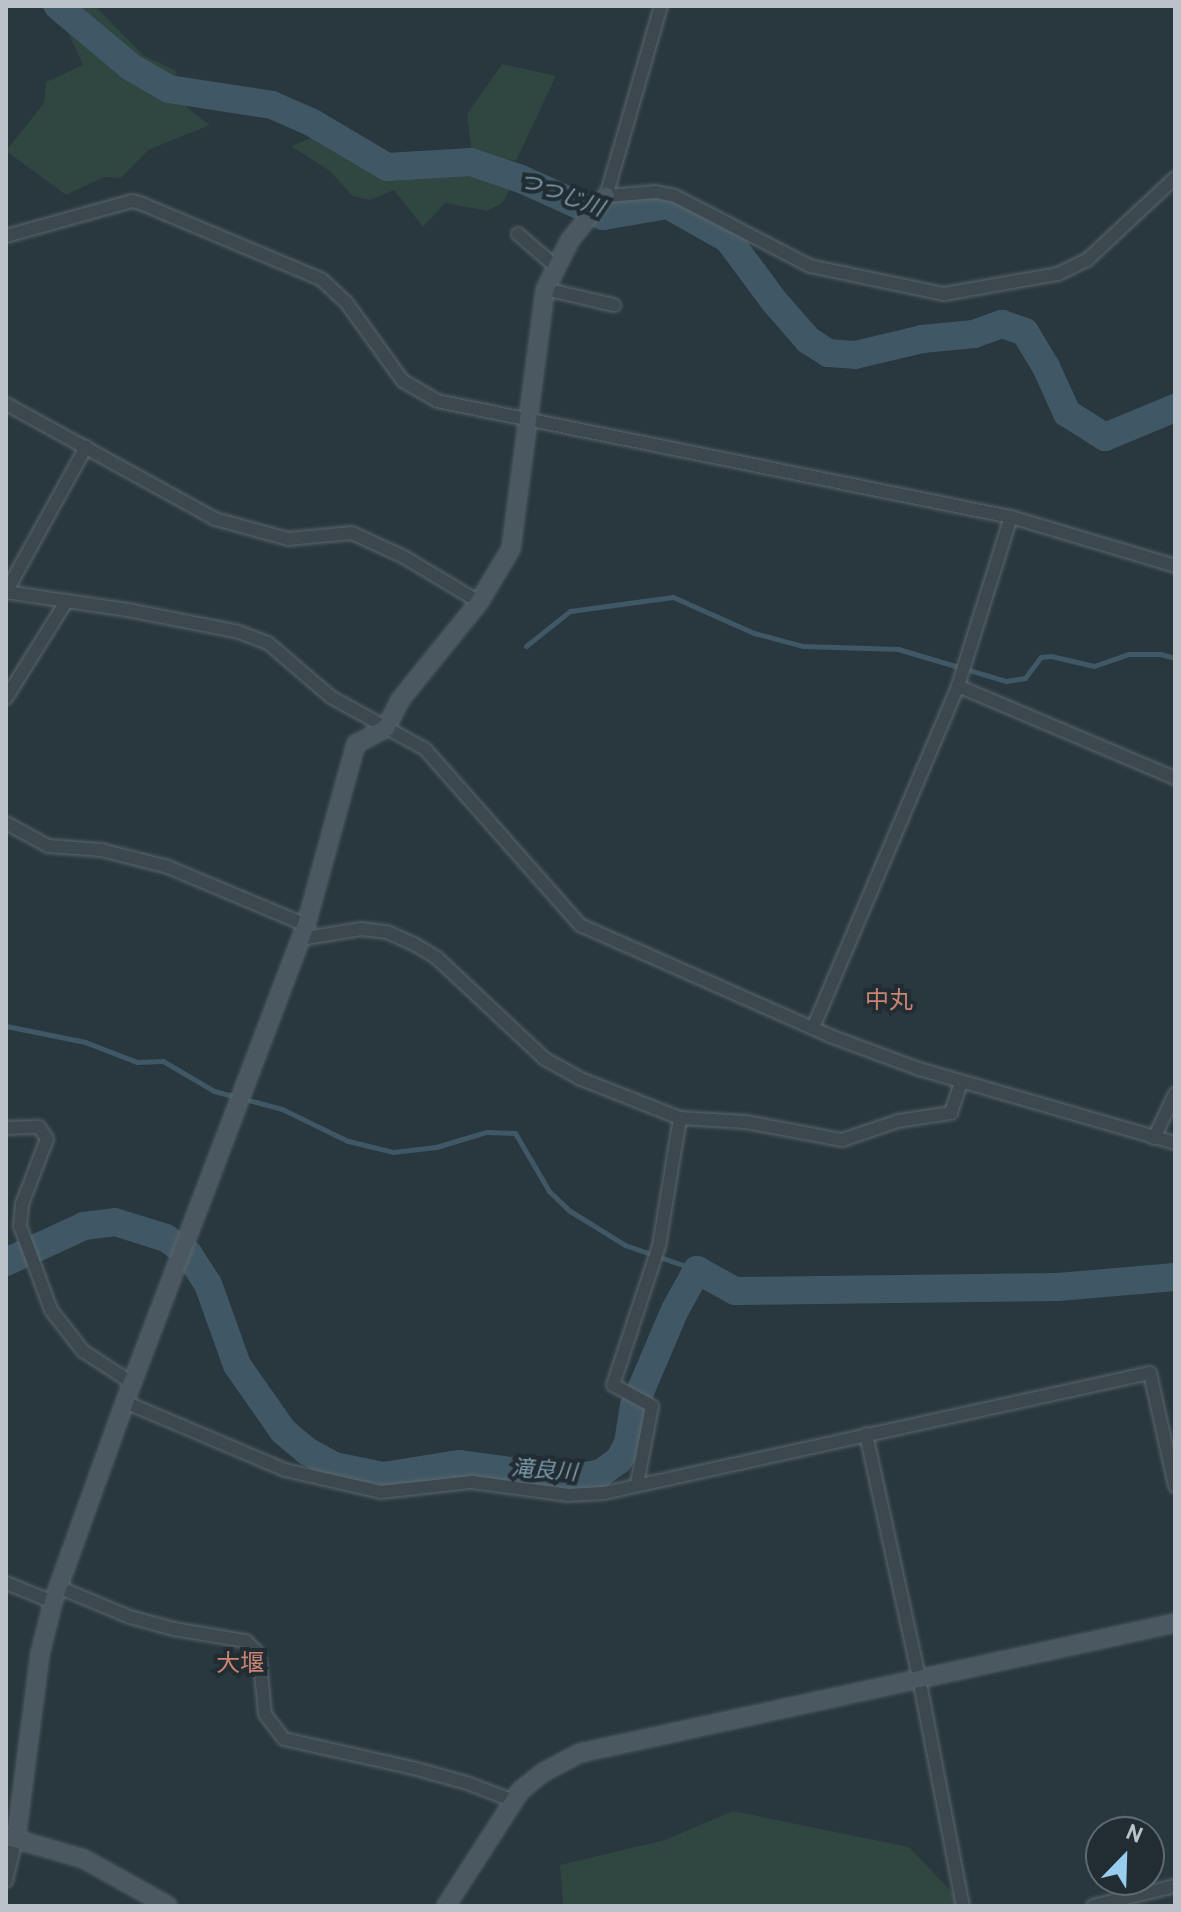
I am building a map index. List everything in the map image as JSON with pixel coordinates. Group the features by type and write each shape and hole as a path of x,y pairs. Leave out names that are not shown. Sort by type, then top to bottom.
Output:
{"street":[{"path":"6,1881 40,1654 55,1595 303,932 356,744 386,728 400,700 479,602 511,549 545,289 555,266 597,206 661,6"},
{"path":"597,206 656,192 675,196 810,266 944,294 1058,274 1087,260 1175,178"},
{"path":"6,236 132,201 140,203 321,279 346,302 403,381 437,401 1011,517 1175,566"},
{"path":"518,234 555,266"},
{"path":"545,289 614,305"},
{"path":"6,404 215,519 288,539 352,533 404,557 479,602"},
{"path":"86,447 6,592 128,610 239,632 286,655 331,697 425,749 580,925 813,1028 961,1083 1175,1143"},
{"path":"813,1028 958,686 1011,517"},
{"path":"6,698 66,602"},
{"path":"958,686 1175,778"},
{"path":"6,823 48,846 116,853 168,867 303,932 361,929 387,932 437,958 545,1059 581,1079 680,1118 746,1122 842,1140 898,1121 951,1113 961,1083"},
{"path":"1154,1138 1175,1094"},
{"path":"637,1484 652,1406 613,1385 655,1258 680,1118"},
{"path":"6,1128 39,1127 47,1139 22,1204 20,1226 51,1310 83,1351 132,1383"},
{"path":"125,1402 285,1470 381,1492 472,1482 568,1495 604,1493 1150,1373 1175,1486"},
{"path":"866,1434 919,1678 963,1906"},
{"path":"6,1583 174,1629 246,1641 256,1651 260,1663 265,1714 284,1739 427,1772 514,1801"},
{"path":"446,1906 520,1791 563,1759 601,1746 1175,1623"},
{"path":"11,1838 84,1859 168,1906"},
{"path":"1093,1906 1175,1886"}],"green space":[{"path":"39,6 95,6 144,56 175,70 188,109 210,125 148,150 121,178 104,177 66,195 6,151 44,103 46,82 83,65 67,30"},
{"path":"502,64 556,76 516,161 472,153 467,114"},
{"path":"316,136 411,163 466,159 511,187 502,203 487,211 445,203 423,227 394,190 370,200 352,196 330,171 291,146"},
{"path":"733,1811 909,1847 965,1906 563,1906 560,1865 665,1840"}],"waterway":[{"name":"つつじ川","path":"58,6 131,67 169,89 272,105 311,122 387,167 471,162 521,179 603,216 668,205 728,239 774,301 808,340 828,353 855,355 922,339 974,334 1002,324 1025,332 1046,367 1067,413 1105,437 1175,408"},
{"path":"526,646 570,611 673,597 754,633 803,646 898,649 1006,681 1025,678 1041,657 1051,656 1094,666 1129,654 1160,654 1175,658"},
{"path":"6,1026 85,1042 137,1062 163,1061 214,1091 282,1109 348,1141 393,1152 436,1147 486,1132 515,1133 549,1191 570,1211 625,1245 697,1270"},
{"name":"滝良川","path":"6,1262 84,1226 115,1222 166,1238 189,1255 208,1284 237,1365 283,1431 307,1451 334,1466 383,1476 460,1464 570,1479 601,1473 619,1460 628,1443 634,1406 675,1310 697,1270 735,1291 1058,1287 1175,1277"}],"district":[{"name":"中丸","path":"889,1003"},
{"name":"大堰","path":"240,1666"}]}
